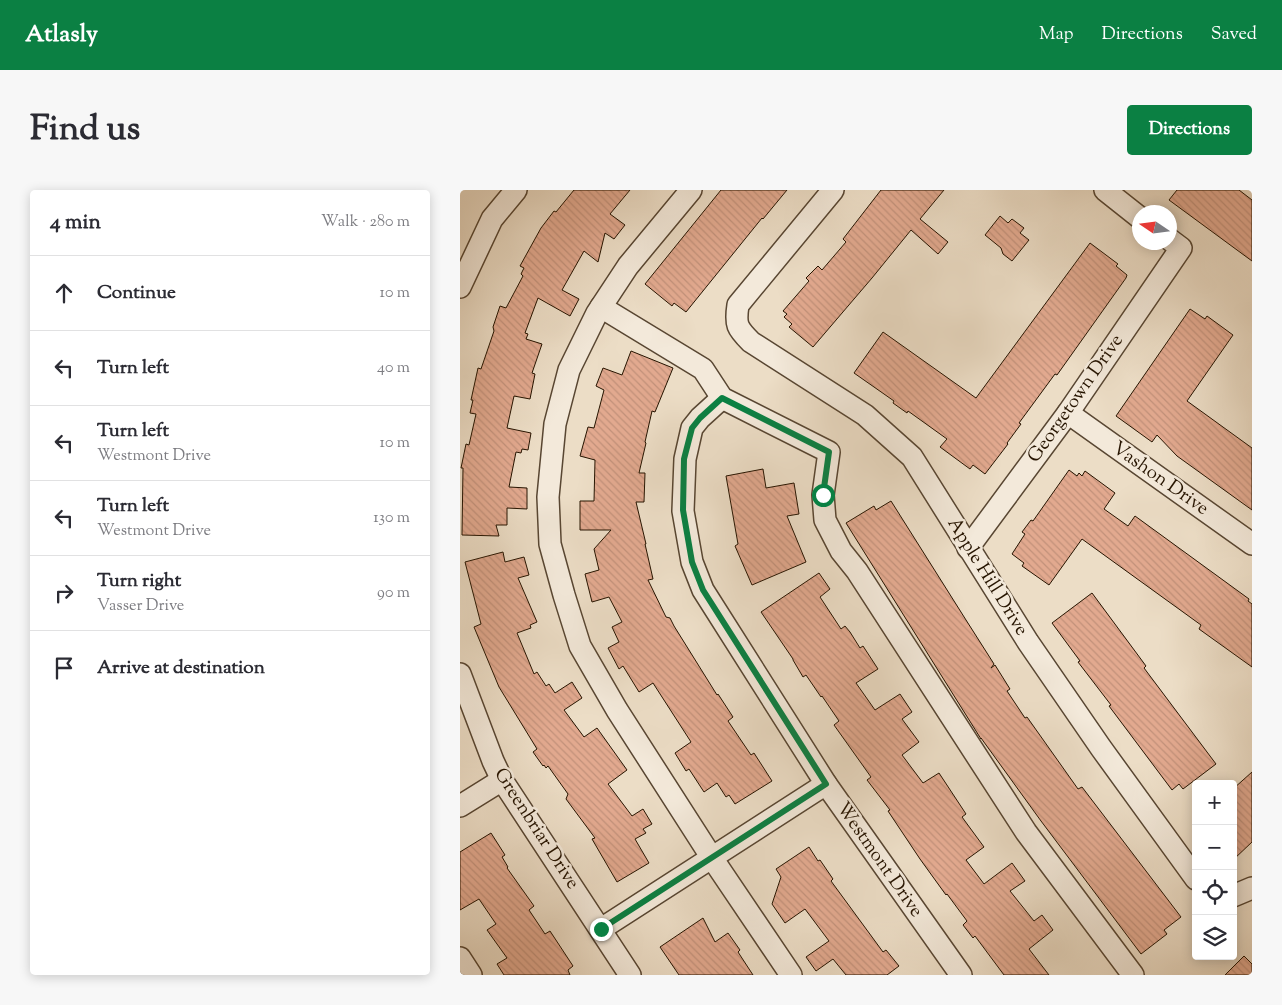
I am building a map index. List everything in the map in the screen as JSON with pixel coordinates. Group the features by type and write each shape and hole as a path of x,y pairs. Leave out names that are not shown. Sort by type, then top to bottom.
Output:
{"street":[{"path":"460,287 492,219 516,190"},
{"path":"691,190 628,266 597,313 569,370 555,424 548,497 550,544 580,646 617,710 712,858 791,975"},
{"name":"Apple Hill Drive","path":"833,190 738,305 736,319 740,331 751,342 865,415 912,457 1028,642 1100,748 1192,874"},
{"path":"1116,193 1132,208"},
{"name":"Georgetown Drive","path":"968,548 1068,413 1171,250"},
{"path":"601,307 703,369 722,398 829,452 823,495 825,520 841,551 857,571 1026,832 1133,975"},
{"name":"Westmont Drive","path":"722,398 692,428 684,459 683,510 692,562 703,590 826,784 961,975"},
{"name":"Vashon Drive","path":"1068,413 1252,544"},
{"name":"Greenbriar Drive","path":"460,674 493,762 502,780 630,975"},
{"path":"460,806 502,780"},
{"path":"601,929 826,784"},
{"path":"1237,894 1252,888"},
{"path":"460,958 471,975"}],"building":[{"path":"574,190 630,190 610,214 625,225 614,239 605,233 598,262 584,251 562,290 579,299 570,316 538,298 525,333 528,334 526,339 542,344 532,373 535,374 530,399 514,396 507,428 531,433 528,450 522,449 521,453 516,452 509,487 527,488 527,509 507,508 507,525 496,525 499,536 462,535 463,468 461,468 466,444 469,445 476,414 470,413 478,368 481,369 500,306 506,308 523,276 521,274 524,268 520,266 541,228"},
{"path":"721,190 787,190 686,312 674,303 672,306 645,284"},
{"path":"881,190 944,190 920,219 948,242 938,254 911,230 813,347 789,327 792,324 784,317 787,314 783,311 809,281 806,278 818,266 822,270 846,242 843,239"},
{"path":"1177,190 1239,190 1252,200 1252,261 1177,205 1169,200"},
{"path":"1000,216 1008,223 1012,219 1024,228 1020,233 1029,240 1012,261 1003,254 1001,248 985,235"},
{"path":"1090,243 1118,264 1116,266 1127,275 1126,278 1057,375 1055,374 1019,423 1021,424 1008,444 985,474 973,465 970,469 940,447 947,439 908,411 907,413 893,403 894,401 854,373 883,332 976,398"},
{"path":"1190,309 1205,319 1207,316 1233,335 1187,401 1252,448 1252,510 1177,456 1157,435 1152,442 1116,416"},
{"path":"631,351 673,368 655,412 652,411 639,473 645,473 644,502 636,502 653,579 648,580 666,617 670,618 717,695 733,717 728,721 751,755 754,753 772,781 735,804 729,795 726,797 717,783 704,792 689,769 686,771 675,753 691,742 653,683 639,692 623,666 619,669 608,648 619,642 612,627 622,622 609,597 592,602 585,574 599,570 594,549 611,530 580,530 580,501 594,501 595,460 580,456 588,427 594,428 604,390 596,386 603,368 622,375"},
{"path":"763,469 766,488 794,483 799,514 787,516 806,562 752,585 735,546 738,544 726,476"},
{"path":"1069,470 1077,476 1079,473 1082,476 1085,471 1115,493 1104,509 1128,526 1135,516 1249,599 1248,601 1252,604 1252,667 1199,629 1201,625 1082,539 1049,585 1022,566 1024,563 1012,554 1025,534 1022,532 1031,520 1033,521"},
{"path":"891,501 994,664 991,668 995,665 1010,689 1007,691 1025,718 1027,717 1078,789 1082,787 1181,917 1164,930 1167,934 1141,954 981,739 846,523 874,506 876,510"},
{"path":"503,552 505,562 524,557 529,575 518,578 537,622 530,625 531,628 517,633 534,674 537,672 546,686 549,684 555,693 572,682 582,698 564,710 584,737 597,728 627,770 608,784 632,816 643,809 652,824 643,829 646,833 635,839 649,863 617,882 592,839 595,838 566,799 568,794 548,766 546,768 543,766 533,752 537,749 499,687 474,627 481,624 465,562"},
{"path":"819,573 830,589 820,597 841,629 845,626 860,648 863,646 878,669 856,683 875,710 900,694 912,712 902,719 919,742 902,755 923,783 939,773 966,814 962,817 984,847 966,860 984,884 1012,863 1025,881 1010,891 1034,921 1042,915 1053,930 1029,949 1049,975 1004,975 975,936 973,938 963,925 967,921 920,859 888,811 890,810 867,780 871,777 834,725 839,721 806,675 803,677 761,612"},
{"path":"1092,593 1146,666 1144,668 1216,764 1195,780 1192,780 1192,782 1183,789 1179,784 1172,790 1109,706 1111,705 1078,662 1080,661 1052,623"},
{"path":"1252,772 1252,842 1237,856 1237,825 1237,785"},
{"path":"491,833 505,855 502,857 507,868 534,906 529,910 545,934 550,931 573,966 568,970 570,975 504,975 497,964 507,958 487,930 496,924 479,899 460,910 460,852"},
{"path":"809,847 833,879 831,881 883,952 886,950 899,966 887,975 846,975 833,959 816,971 806,957 829,941 805,909 785,923 772,904 781,877 776,869"},
{"path":"703,918 715,942 728,933 740,950 738,952 753,975 679,975 660,947"},
{"path":"1244,956 1252,964 1252,975 1225,975"}],"route":[{"path":"601,929 826,784 703,590 692,562 683,510 684,459 692,428 722,398 829,452 823,495"}]}
